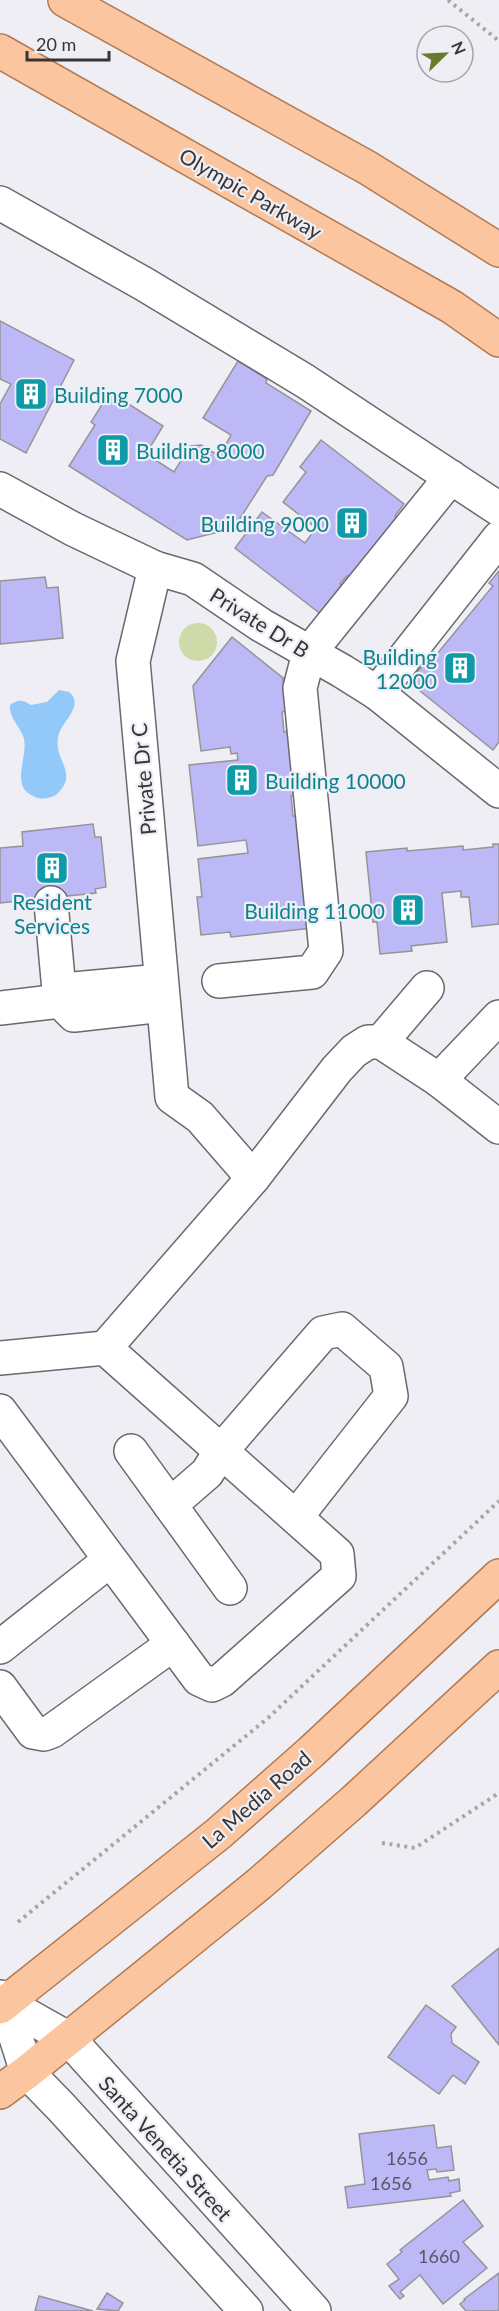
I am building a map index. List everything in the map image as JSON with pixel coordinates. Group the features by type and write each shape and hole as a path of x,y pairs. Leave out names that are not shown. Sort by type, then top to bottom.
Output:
{"main road":[{"path":"65,0 368,168 499,250"},
{"name":"Olympic Parkway","path":"0,51 452,307 499,340"},
{"name":"La Media Road","path":"2,2002 218,1834 311,1752 499,1576"},
{"path":"0,2092 276,1869 354,1802 499,1667"}],"street":[{"path":"0,203 144,284 295,375 499,509"},
{"path":"219,981 312,972 326,951 300,688 309,653 451,477"},
{"name":"Private Dr B","path":"0,489 73,529 155,568 193,579 261,624 377,693 499,791"},
{"path":"377,693 499,538"},
{"name":"Private Dr C","path":"155,568 133,661 172,1097 200,1117 253,1178"},
{"path":"51,903 60,1001"},
{"path":"381,1042 427,988"},
{"path":"0,1008 60,1001 74,989 161,993"},
{"path":"439,1080 499,1017"},
{"path":"0,1358 105,1348 253,1178 337,1069 368,1042 381,1042 439,1080 499,1126"},
{"path":"170,1505 207,1473 221,1451 323,1333 342,1329 386,1367 391,1396 296,1517"},
{"path":"0,1411 199,1679 212,1685 222,1680 339,1576 337,1554 105,1348"},
{"path":"131,1451 230,1588"},
{"path":"0,1647 110,1560"},
{"path":"0,1687 33,1732 44,1734 52,1731 173,1644"},
{"path":"2,2002 27,2072 246,2311"},
{"name":"Santa Venetia Street","path":"2,2002 69,2038 314,2311"}],"path":[{"path":"448,0 499,40"},
{"path":"18,1922 268,1718 499,1501"},
{"path":"382,1843 415,1848 499,1793"}],"green space":[{"path":"198,623 212,628 217,642 212,656 198,661 184,656 179,642 184,628"}],"water":[{"path":"59,690 69,692 75,703 58,738 59,754 66,780 56,795 39,798 26,791 22,785 24,739 11,714 10,705 18,701 31,705 47,702"}],"building":[{"name":"Building 7000","path":"0,321 74,360 26,453 0,439 0,404 11,384 0,379"},
{"name":"Building 8000","path":"238,361 267,379 266,383 311,411 273,475 267,476 234,528 187,540 69,466 95,425 91,422 110,392 163,426 146,454 174,472 190,446 201,445 219,456 231,435 203,418"},
{"name":"Building 9000","path":"321,440 404,504 395,516 397,518 354,574 347,576 340,584 344,587 322,615 235,548 262,512 305,543 316,528 283,502 306,472 300,467"},
{"name":"Building 12000","path":"499,571 499,742 493,750 409,682 434,652 437,654 493,586 489,583"},
{"path":"45,577 47,588 58,587 63,638 0,644 0,581"},
{"name":"Building 10000","path":"232,637 283,678 286,711 282,712 284,732 288,731 295,795 291,796 293,816 296,816 312,928 231,937 230,932 201,935 197,897 202,897 198,859 248,853 246,840 198,846 189,765 238,760 237,753 231,754 230,747 201,751 193,686"},
{"name":"Resident Services","path":"93,824 95,837 101,837 106,887 95,889 96,893 0,903 0,848 23,846 22,832"},
{"name":"Building 11000","path":"493,844 499,844 499,924 472,927 469,897 461,897 461,891 442,893 447,942 411,946 412,951 380,954 377,922 373,922 366,852 463,846 463,850 493,847"},
{"path":"499,1948 499,2045 452,1986"},
{"path":"426,2005 456,2027 451,2034 452,2043 479,2062 465,2084 453,2075 439,2094 388,2057"},
{"path":"434,2125 437,2148 451,2146 454,2170 437,2172 436,2169 427,2170 429,2180 448,2177 449,2181 459,2179 460,2191 450,2193 451,2196 348,2208 345,2187 365,2184 359,2134"},
{"path":"463,2200 483,2226 463,2242 487,2268 443,2304 420,2275 400,2292 404,2296 400,2299 389,2286 399,2279 387,2264 402,2252 400,2250"},
{"path":"499,2273 499,2311 466,2311 460,2304 464,2299"},
{"path":"107,2293 123,2303 118,2311 97,2309"},
{"path":"39,2296 93,2311 35,2311"}],"place":[{"name":"Building 7000","path":"31,394"},
{"name":"Building 8000","path":"113,450"},
{"name":"Building 9000","path":"352,523"},
{"name":"Building 12000","path":"460,668"},
{"name":"Building 10000","path":"242,780"},
{"name":"Resident Services","path":"52,868"},
{"name":"Building 11000","path":"408,910"}]}
